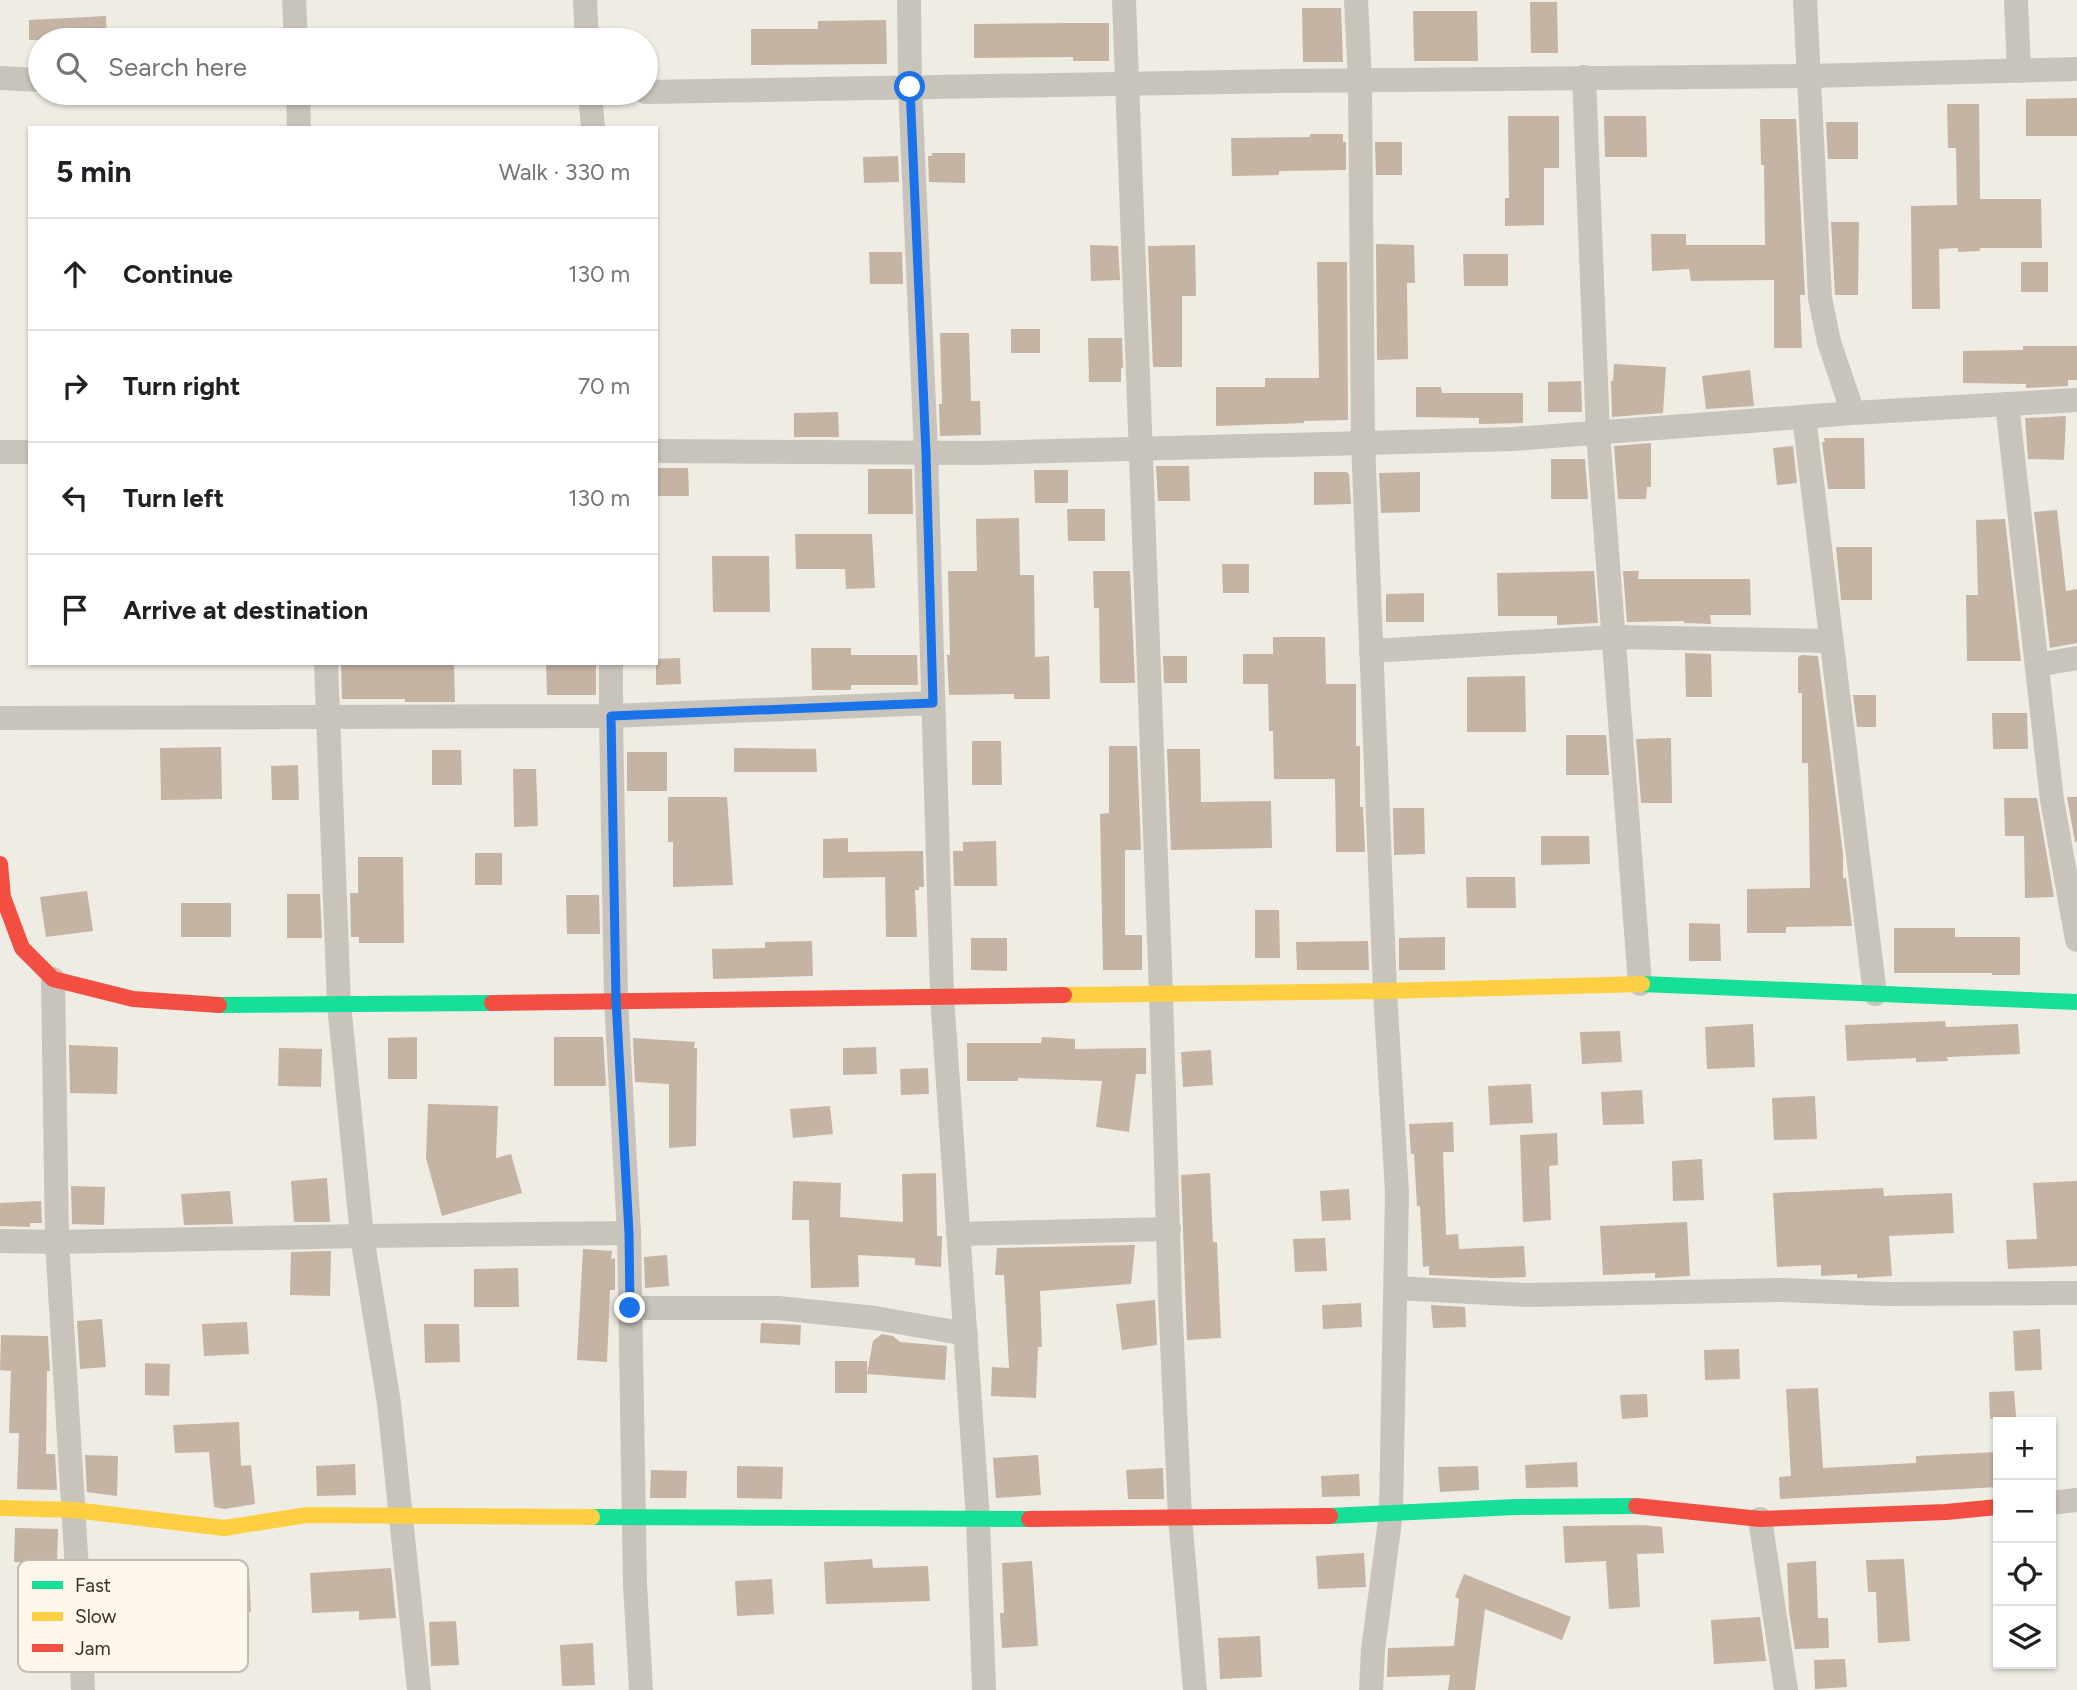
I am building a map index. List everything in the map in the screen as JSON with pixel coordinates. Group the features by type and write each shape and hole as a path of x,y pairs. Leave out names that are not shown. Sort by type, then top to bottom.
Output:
{"street":[{"path":"294,0 295,28"},
{"path":"585,0 586,28"},
{"path":"909,0 942,996 978,1518 984,1690"},
{"path":"1124,0 1170,1229 1170,1298 1180,1517 1195,1690"},
{"path":"1356,0 1360,81 1363,442 1385,991 1397,1192 1391,1513 1373,1650 1371,1690"},
{"path":"1805,0 1820,298 1829,342 1853,413"},
{"path":"2017,0 2019,71"},
{"path":"658,92 1128,83 1810,76 2077,69"},
{"path":"1584,77 1598,433 1640,984"},
{"path":"0,78 28,79"},
{"path":"298,105 299,126"},
{"path":"591,105 593,126"},
{"path":"658,451 982,453 1514,439 1804,416 2077,400"},
{"path":"2007,404 2052,800 2077,940"},
{"path":"1804,416 1875,994"},
{"path":"0,452 28,452"},
{"path":"1371,651 1614,637 1831,641"},
{"path":"2037,665 2077,658"},
{"path":"326,665 339,1004 362,1236 389,1403 419,1690"},
{"path":"611,665 616,1000 629,1233 634,1516 641,1690"},
{"path":"0,718 611,716 933,703"},
{"path":"0,864 11,949 52,979 133,999 231,1006 1385,991 1640,984 2077,1002"},
{"path":"52,979 57,1242 76,1560"},
{"path":"958,1234 1170,1229"},
{"path":"0,1241 629,1233"},
{"path":"1396,1288 1527,1295 1782,1290 1887,1294 2077,1293"},
{"path":"630,1308 778,1308 874,1318 965,1334"},
{"path":"2056,1502 2077,1500"},
{"path":"0,1508 74,1510 224,1528 307,1515 1317,1517 1515,1507 1645,1506 1760,1519 1946,1512 1993,1507"},
{"path":"1760,1519 1786,1690"},
{"path":"82,1672 83,1690"}],"building":[{"path":"1530,2 1557,2 1558,53 1531,53"},
{"path":"1302,8 1341,8 1343,62 1303,62"},
{"path":"1413,11 1477,11 1478,61 1414,61"},
{"path":"106,16 106,28 29,28 29,20"},
{"path":"886,20 887,64 751,65 751,29 818,29 818,21"},
{"path":"1109,23 1109,61 1073,61 1073,57 974,58 974,24"},
{"path":"2077,98 2077,136 2026,136 2026,99"},
{"path":"1947,104 1979,104 1980,199 2041,199 2042,248 1980,248 1980,251 1958,252 1958,248 1939,249 1940,309 1912,309 1911,206 1957,205 1956,148 1948,148"},
{"path":"1508,116 1559,116 1559,168 1544,168 1544,225 1505,226 1505,198 1509,198"},
{"path":"1604,116 1646,116 1647,157 1605,157"},
{"path":"1760,119 1796,119 1805,295 1800,295 1802,348 1774,348 1774,280 1691,281 1689,269 1652,271 1651,234 1686,234 1686,245 1765,245 1764,165 1761,165"},
{"path":"1826,122 1858,122 1858,159 1828,159"},
{"path":"1310,134 1343,134 1343,142 1346,142 1346,170 1279,171 1279,175 1232,176 1231,138 1310,137"},
{"path":"1375,142 1402,142 1402,175 1376,175"},
{"path":"932,153 965,153 965,183 929,182 928,156 932,156"},
{"path":"898,156 899,182 864,183 863,157"},
{"path":"1831,222 1859,222 1858,295 1835,295"},
{"path":"1376,244 1414,245 1415,283 1407,283 1408,359 1377,360"},
{"path":"1090,245 1118,246 1120,280 1091,281"},
{"path":"1195,245 1196,296 1182,296 1182,367 1153,367 1148,246"},
{"path":"869,252 902,252 903,284 870,284"},
{"path":"1463,254 1508,254 1508,286 1464,286"},
{"path":"1317,262 1347,262 1348,420 1216,426 1216,387 1265,387 1265,378 1319,378"},
{"path":"2021,262 2048,262 2048,292 2021,292"},
{"path":"1011,329 1040,329 1040,353 1011,353"},
{"path":"940,333 969,333 971,401 980,401 981,435 940,436"},
{"path":"1088,338 1122,338 1121,382 1089,382"},
{"path":"2023,346 2077,346 2077,380 2068,380 2068,386 2026,388 2026,384 1963,383 1963,351 2023,350"},
{"path":"1614,364 1666,367 1663,413 1612,417 1611,381"},
{"path":"1750,370 1754,406 1706,409 1702,376"},
{"path":"1581,381 1582,412 1548,412 1548,382"},
{"path":"1416,387 1441,387 1442,393 1523,393 1523,423 1479,424 1479,418 1416,417"},
{"path":"838,412 839,437 794,437 794,413"},
{"path":"2066,416 2064,460 2028,459 2025,418"},
{"path":"1824,438 1864,438 1865,489 1828,489 1822,442 1825,442"},
{"path":"1651,443 1651,487 1647,487 1646,499 1618,499 1614,446"},
{"path":"1793,446 1797,483 1777,485 1773,448"},
{"path":"1551,459 1585,459 1588,499 1551,499"},
{"path":"1156,466 1189,466 1190,501 1158,501"},
{"path":"658,468 688,468 689,496 658,496"},
{"path":"868,469 912,469 913,514 868,514"},
{"path":"1034,470 1068,470 1068,503 1035,503"},
{"path":"1314,472 1347,472 1351,504 1314,505"},
{"path":"1420,472 1420,512 1381,513 1379,473"},
{"path":"1067,509 1105,509 1105,541 1068,541"},
{"path":"2057,510 2066,591 2077,589 2077,643 2050,648 2034,512"},
{"path":"1019,518 1020,575 1034,575 1035,657 1049,656 1050,699 1014,699 1014,694 949,695 948,571 977,571 976,519"},
{"path":"2005,519 2021,661 1967,661 1966,595 1978,595 1976,520"},
{"path":"795,534 872,534 875,588 846,589 845,569 796,569"},
{"path":"1836,547 1872,547 1872,600 1841,600"},
{"path":"712,556 769,556 770,612 713,612"},
{"path":"1222,564 1249,564 1249,593 1223,593"},
{"path":"1093,571 1130,571 1135,683 1100,683 1099,608 1094,608"},
{"path":"1594,571 1598,623 1557,625 1557,616 1498,616 1497,573"},
{"path":"1623,571 1639,571 1638,579 1750,579 1751,615 1710,615 1711,624 1684,621 1627,622"},
{"path":"1424,593 1424,622 1386,622 1386,594"},
{"path":"1273,637 1325,637 1326,684 1356,684 1356,746 1360,746 1360,807 1363,807 1365,852 1336,852 1335,779 1274,779 1268,684 1243,684 1243,654 1273,654"},
{"path":"811,648 851,648 851,655 917,655 918,685 851,685 851,690 812,690"},
{"path":"1685,653 1711,654 1712,697 1686,697"},
{"path":"1163,656 1187,656 1187,683 1164,683"},
{"path":"1818,656 1843,854 1843,878 1846,878 1852,926 1786,927 1786,933 1747,933 1747,889 1810,888 1808,763 1802,763 1802,693 1798,693 1798,657"},
{"path":"680,658 681,684 656,685 658,659"},
{"path":"341,665 454,665 455,702 342,699"},
{"path":"546,665 596,665 596,695 547,695"},
{"path":"1525,676 1526,732 1467,732 1467,677"},
{"path":"1853,695 1876,695 1876,727 1857,727"},
{"path":"1992,713 2027,713 2028,749 1993,749"},
{"path":"1566,735 1606,735 1609,775 1566,775"},
{"path":"1671,738 1672,803 1641,803 1636,739"},
{"path":"972,741 1001,741 1002,785 972,785"},
{"path":"1109,746 1137,746 1141,850 1125,850 1125,935 1142,935 1142,970 1103,970 1100,814 1109,813"},
{"path":"221,747 222,799 161,800 160,748"},
{"path":"734,748 816,749 817,772 734,772"},
{"path":"1167,749 1200,749 1201,802 1271,801 1272,848 1171,850"},
{"path":"432,750 461,750 462,785 432,785"},
{"path":"627,752 667,752 667,791 627,791"},
{"path":"298,765 299,800 272,800 271,766"},
{"path":"513,769 536,769 538,826 514,827"},
{"path":"668,797 727,797 733,885 673,887 673,842 668,842"},
{"path":"2067,797 2077,797 2075,842"},
{"path":"2004,798 2037,798 2054,897 2025,898 2024,836 2005,836"},
{"path":"1393,808 1424,808 1425,854 1394,855"},
{"path":"1541,836 1589,836 1590,864 1541,865"},
{"path":"848,838 848,852 923,851 924,887 915,890 917,937 886,937 885,877 823,878 823,839"},
{"path":"996,841 997,886 954,886 953,851 963,851 963,842"},
{"path":"475,853 502,853 502,885 475,885"},
{"path":"358,857 403,857 404,943 359,943 359,937 351,937 350,893 358,893"},
{"path":"1466,877 1515,877 1516,908 1467,908"},
{"path":"87,891 93,931 46,937 40,897"},
{"path":"287,894 320,894 322,938 287,938"},
{"path":"566,895 599,895 600,934 567,934"},
{"path":"181,903 231,903 231,937 181,937"},
{"path":"1255,910 1279,910 1280,958 1255,958"},
{"path":"1689,923 1720,924 1721,961 1689,961"},
{"path":"1894,928 1955,928 1955,937 2020,937 2020,975 1894,973"},
{"path":"1445,937 1445,970 1399,970 1399,938"},
{"path":"971,938 1007,938 1007,971 971,970"},
{"path":"812,941 813,976 713,979 712,949 765,948 765,942"},
{"path":"1368,941 1369,970 1297,970 1296,942"},
{"path":"1945,1021 1946,1027 2018,1024 2020,1054 1947,1057 1948,1061 1916,1062 1916,1058 1847,1061 1845,1025"},
{"path":"1753,1024 1755,1067 1707,1069 1705,1027"},
{"path":"1620,1031 1622,1062 1582,1064 1580,1032"},
{"path":"417,1037 417,1079 388,1079 388,1038"},
{"path":"554,1037 603,1037 606,1086 554,1086"},
{"path":"1042,1037 1075,1039 1075,1049 1146,1048 1146,1074 1136,1074 1129,1132 1096,1127 1102,1081 1018,1078 1018,1081 967,1081 967,1043 1041,1043"},
{"path":"633,1038 695,1042 696,1146 669,1148 669,1084 635,1082"},
{"path":"69,1045 118,1047 117,1094 70,1093"},
{"path":"876,1047 877,1074 843,1075 843,1048"},
{"path":"279,1048 322,1049 321,1087 278,1086"},
{"path":"1211,1050 1213,1085 1183,1087 1181,1052"},
{"path":"928,1068 929,1094 901,1095 900,1069"},
{"path":"1531,1084 1533,1123 1490,1125 1488,1086"},
{"path":"1642,1090 1644,1124 1603,1125 1601,1092"},
{"path":"1815,1096 1817,1139 1774,1140 1772,1098"},
{"path":"428,1104 498,1106 496,1158 511,1154 522,1193 442,1216 426,1158"},
{"path":"830,1106 833,1134 793,1138 790,1109"},
{"path":"1453,1122 1454,1152 1443,1152 1446,1235 1458,1234 1459,1249 1524,1246 1526,1277 1429,1275 1429,1266 1423,1267 1420,1206 1417,1206 1409,1124"},
{"path":"1557,1133 1558,1165 1549,1166 1551,1220 1523,1222 1520,1135"},
{"path":"1702,1159 1704,1200 1673,1201 1672,1161"},
{"path":"936,1173 937,1236 942,1236 941,1267 915,1265 915,1258 858,1255 859,1287 811,1288 809,1220 792,1220 793,1181 841,1183 840,1217 903,1222 902,1174"},
{"path":"1210,1173 1213,1242 1217,1242 1221,1338 1187,1340 1181,1175"},
{"path":"327,1178 330,1222 294,1222 291,1181"},
{"path":"2077,1181 2077,1266 2008,1269 2006,1240 2037,1239 2033,1183"},
{"path":"71,1186 105,1187 104,1225 72,1224"},
{"path":"1883,1188 1884,1196 1952,1193 1954,1233 1889,1236 1892,1276 1821,1276 1821,1265 1777,1267 1773,1193"},
{"path":"1349,1189 1351,1220 1322,1221 1320,1191"},
{"path":"230,1191 233,1224 184,1225 181,1194"},
{"path":"41,1201 42,1223 30,1223 30,1227 0,1226 0,1203"},
{"path":"1687,1222 1690,1276 1655,1278 1655,1273 1603,1275 1600,1226"},
{"path":"1325,1238 1327,1271 1295,1272 1293,1239"},
{"path":"1135,1245 1131,1284 1040,1291 1042,1347 1038,1347 1036,1398 991,1396 992,1367 1009,1368 1004,1275 995,1275 997,1248"},
{"path":"583,1249 612,1251 611,1259 615,1258 615,1290 610,1290 607,1362 577,1360"},
{"path":"331,1251 330,1296 290,1295 291,1252"},
{"path":"667,1255 669,1286 645,1288 644,1257"},
{"path":"518,1268 519,1307 474,1307 474,1269"},
{"path":"1155,1300 1157,1345 1122,1350 1116,1304"},
{"path":"1361,1303 1362,1327 1323,1329 1322,1305"},
{"path":"1431,1305 1465,1307 1466,1327 1433,1328"},
{"path":"102,1319 106,1367 80,1369 77,1321"},
{"path":"247,1322 249,1354 204,1356 202,1324"},
{"path":"761,1323 801,1325 800,1345 760,1343"},
{"path":"424,1324 459,1324 460,1362 425,1363"},
{"path":"2040,1329 2042,1370 2015,1371 2013,1331"},
{"path":"882,1334 893,1336 900,1342 947,1346 945,1380 867,1374 873,1341"},
{"path":"1,1335 48,1336 50,1371 47,1371 46,1454 55,1454 57,1490 17,1489 19,1433 9,1433 11,1371 0,1370"},
{"path":"1739,1349 1740,1379 1705,1380 1704,1350"},
{"path":"835,1361 867,1361 867,1393 835,1393"},
{"path":"145,1363 170,1364 169,1396 145,1395"},
{"path":"1818,1388 1823,1468 1916,1463 1916,1456 1993,1452 1993,1487 1780,1499 1779,1477 1791,1476 1786,1389"},
{"path":"2014,1391 2016,1417 1990,1419 1989,1392"},
{"path":"1647,1394 1648,1417 1622,1419 1620,1395"},
{"path":"239,1422 241,1466 251,1465 255,1504 224,1509 214,1507 209,1452 175,1453 173,1425"},
{"path":"85,1455 118,1456 117,1496 87,1492"},
{"path":"1038,1455 1041,1495 996,1498 993,1458"},
{"path":"1577,1462 1578,1487 1526,1488 1525,1465"},
{"path":"355,1464 356,1495 317,1496 316,1466"},
{"path":"737,1466 783,1467 782,1499 737,1498"},
{"path":"1478,1466 1479,1490 1440,1492 1438,1467"},
{"path":"1163,1468 1164,1499 1128,1499 1126,1470"},
{"path":"651,1470 687,1471 686,1498 650,1498"},
{"path":"1359,1474 1360,1496 1322,1497 1321,1476"},
{"path":"1563,1526 1662,1527 1664,1553 1637,1554 1640,1607 1609,1609 1606,1561 1565,1563"},
{"path":"15,1528 58,1529 57,1560 14,1562"},
{"path":"1364,1553 1366,1587 1318,1589 1316,1556"},
{"path":"872,1559 873,1568 928,1566 930,1601 826,1604 824,1562"},
{"path":"1904,1559 1910,1641 1878,1643 1876,1592 1868,1592 1866,1560"},
{"path":"1032,1561 1038,1646 1002,1648 1002,1563"},
{"path":"1816,1561 1818,1618 1828,1618 1829,1648 1795,1649 1789,1612 1787,1563"},
{"path":"391,1568 396,1618 359,1620 359,1611 312,1613 310,1573"},
{"path":"248,1572 251,1612 248,1612"},
{"path":"1464,1574 1571,1617 1562,1640 1485,1609 1475,1690 1448,1690 1450,1675 1387,1677 1388,1648 1454,1646 1459,1599 1455,1597"},
{"path":"772,1579 774,1614 737,1616 735,1581"},
{"path":"1760,1617 1766,1661 1714,1664 1711,1620"},
{"path":"456,1621 459,1665 431,1666 429,1622"},
{"path":"1260,1636 1262,1677 1220,1679 1218,1638"},
{"path":"593,1643 595,1685 562,1686 560,1645"},
{"path":"1845,1659 1847,1687 1815,1689 1814,1660"}],"traffic: fast":[{"path":"1642,984 2077,1002"},
{"path":"219,1005 492,1003"},
{"path":"1330,1516 1515,1507 1636,1506"},
{"path":"592,1517 1029,1519"}],"traffic: slow":[{"path":"1064,995 1385,991 1642,984"},
{"path":"0,1508 74,1510 224,1528 307,1515 592,1517"}],"traffic: jam":[{"path":"0,864 3,897 22,948 53,979 133,999 219,1005"},
{"path":"492,1003 1064,995"},
{"path":"1636,1506 1760,1519 1946,1512 1993,1507"},
{"path":"1029,1519 1330,1516"}],"route":[{"path":"630,1308 629,1233 616,1000 611,716 933,703 926,453 910,87"}]}
